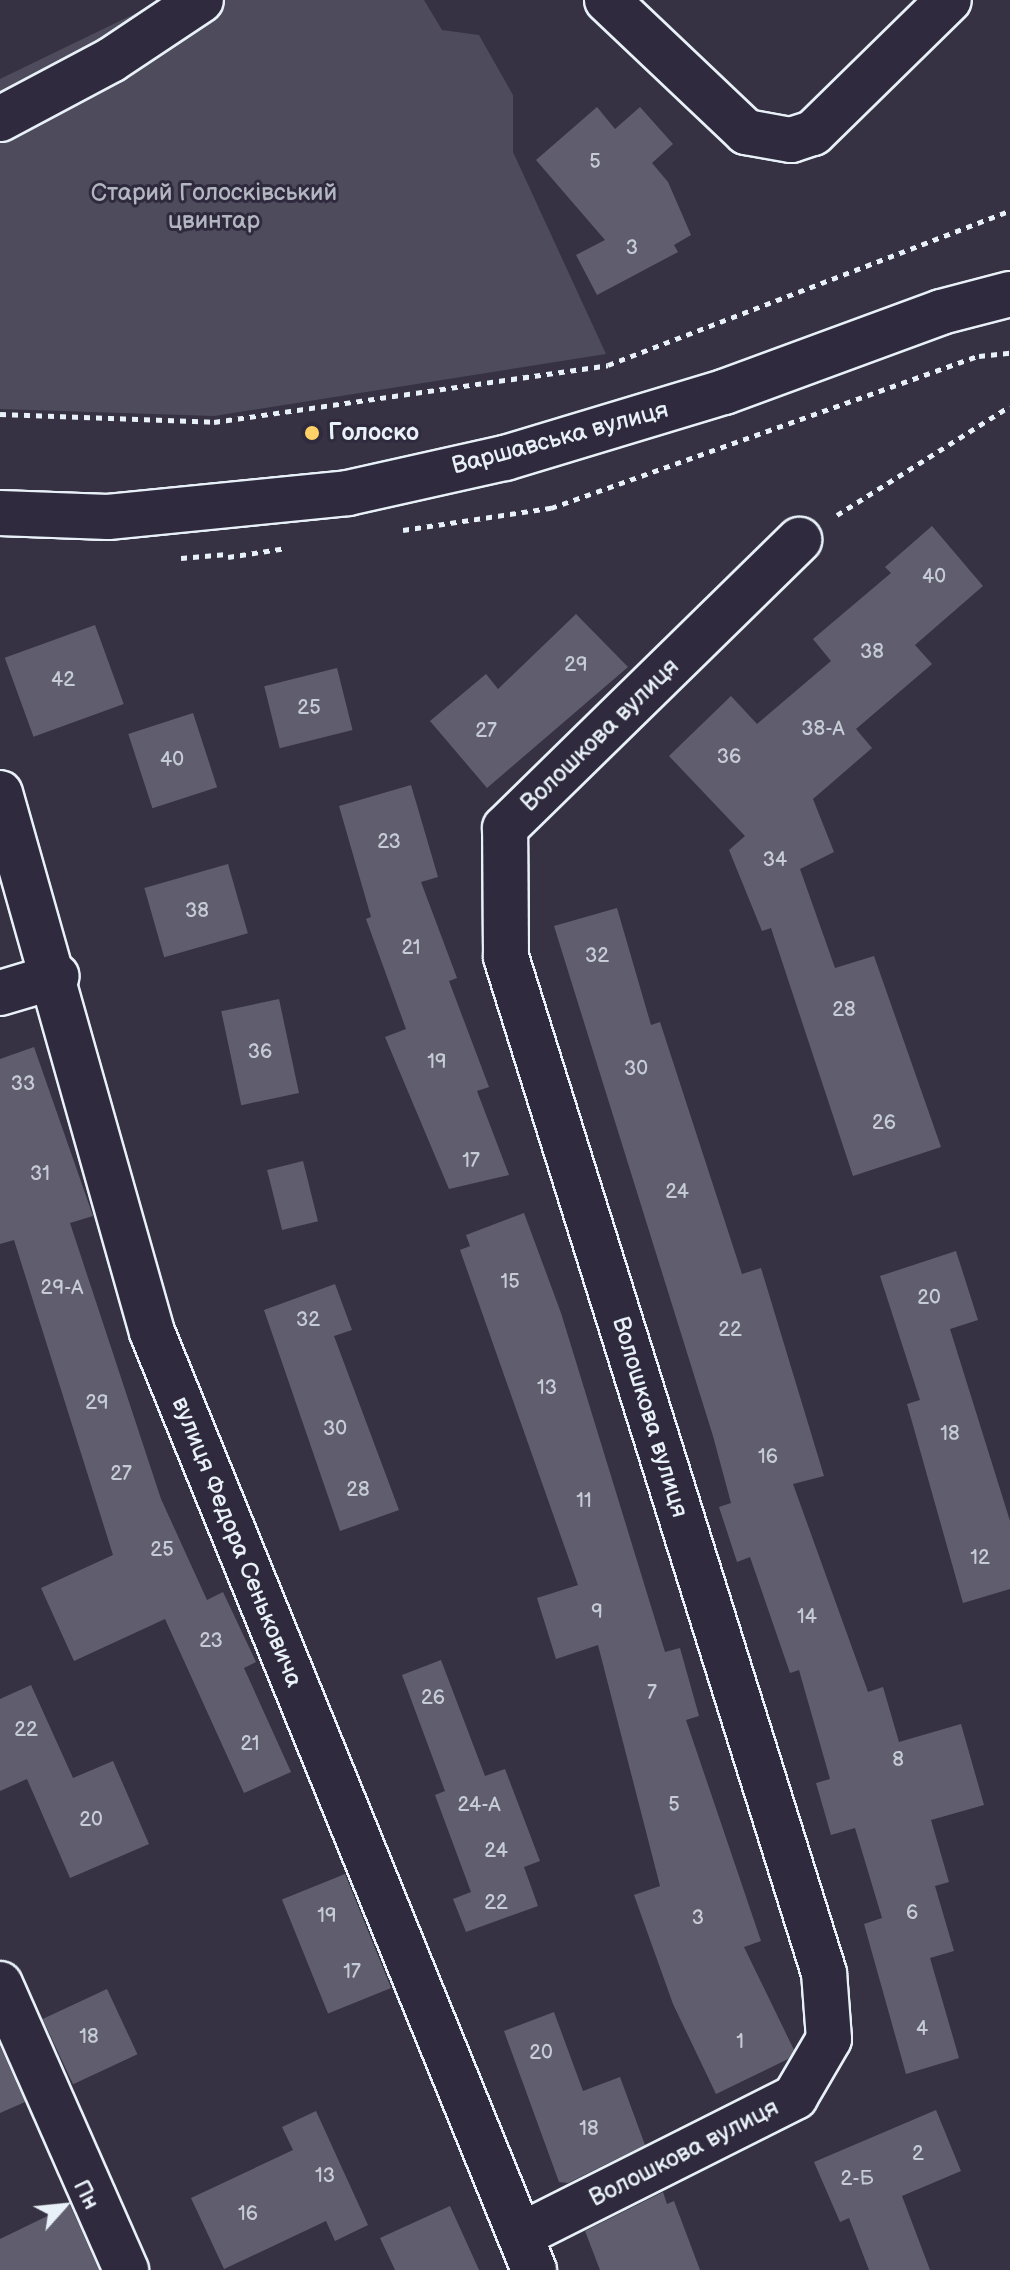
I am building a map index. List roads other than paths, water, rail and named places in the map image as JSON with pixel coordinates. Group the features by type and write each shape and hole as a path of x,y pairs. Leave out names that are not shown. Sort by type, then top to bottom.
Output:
{"street":[{"path":"0,119 111,60 201,0"},
{"path":"607,0 746,132 780,140 813,133 949,0"},
{"name":"Варшавська вулиця","path":"0,513 108,517 348,493 505,458 724,392 913,321 1010,294"},
{"name":"Волошкова вулиця","path":"528,2252 795,2097 829,2039 824,1973 506,957 505,828 799,540"},
{"name":"вулиця Федора Сеньковича","path":"0,793 57,976 152,1332 528,2252"},
{"path":"0,993 57,976"},
{"path":"0,1984 126,2270"}],"place":[{"name":"Голоско","path":"312,433"}],"park label":[{"name":"Старий Голосківський цвинтар","path":"214,207"}]}
